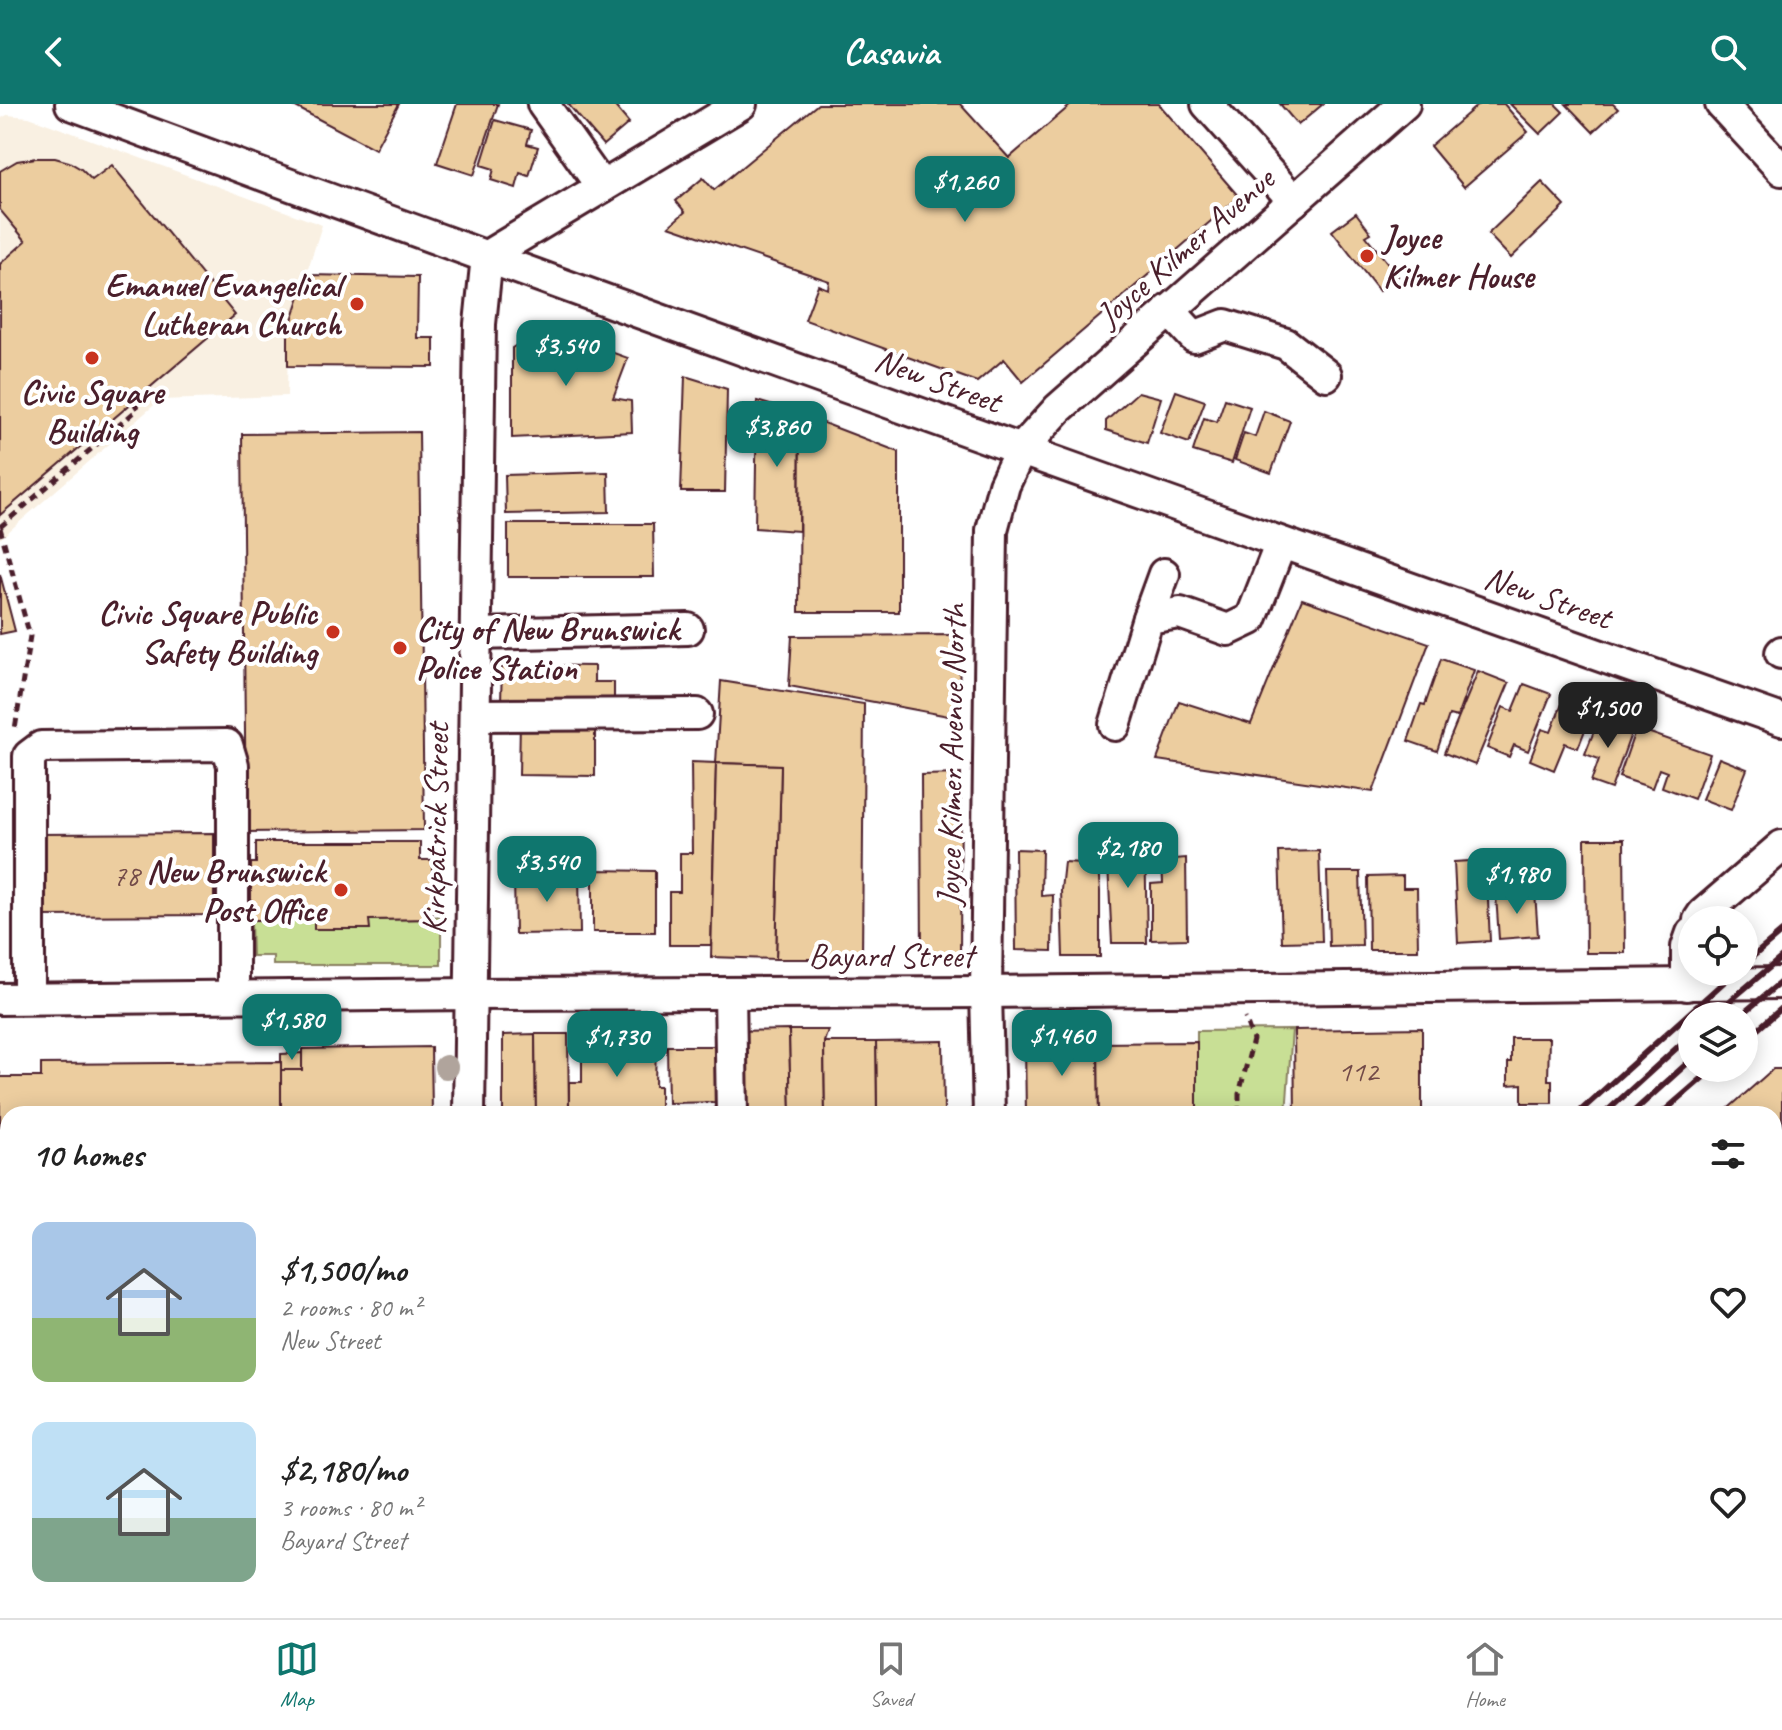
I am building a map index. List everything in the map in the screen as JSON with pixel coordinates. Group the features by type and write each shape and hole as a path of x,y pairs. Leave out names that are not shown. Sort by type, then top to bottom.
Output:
{"street":[{"name":"New Street","path":"71,104 1020,451 1782,720"},
{"path":"543,104 602,187"},
{"path":"487,256 741,104"},
{"path":"1207,104 1294,201"},
{"name":"Joyce Kilmer Avenue","path":"1020,451 1058,409 1404,104"},
{"path":"1721,104 1782,170"},
{"name":"Kirkpatrick Street","path":"469,1106 480,324 487,256"},
{"path":"1169,310 1194,337 1225,325 1286,344 1326,375"},
{"name":"Joyce Kilmer Avenue North","path":"989,1106 986,992 992,530 1004,485 1020,451"},
{"path":"1148,618 1180,613 1228,630 1251,619 1281,543"},
{"path":"1115,725 1164,574"},
{"path":"476,634 688,629"},
{"path":"475,715 697,714"},
{"path":"15,998 29,756 41,747 227,745 233,765 233,996"},
{"path":"1712,906 1782,846"},
{"name":"Bayard Street","path":"1758,984 1782,983"},
{"name":"Bayard Street","path":"15,998 1678,985"},
{"path":"730,993 732,1106"}],"path":[{"path":"0,527 138,409 133,401"},
{"path":"1234,990 1253,1040 1239,1094 1239,1106"}],"shaded area":[{"path":"7,115 29,117 322,225 288,332 287,396 160,400 0,539 0,119"}],"green space":[{"path":"441,916 441,965 273,965 273,956 252,956 251,920 314,920 315,929 369,929 369,920 431,919"},
{"path":"1292,1030 1287,1106 1197,1106 1197,1031"}],"building":[{"path":"290,104 399,104 375,149"},
{"path":"457,104 498,104 474,175 437,163"},
{"path":"568,104 613,104 629,123 603,145"},
{"path":"818,104 960,104 1009,158 1072,104 1159,104 1239,197 1023,382 1004,359 977,382 805,320 818,285 828,289 829,281 669,226 685,212 676,201 703,178 714,190"},
{"path":"1280,104 1323,104 1298,125"},
{"path":"1479,104 1504,104 1528,132 1464,187 1430,146"},
{"path":"1510,104 1555,104 1563,112 1540,134"},
{"path":"1566,104 1613,104 1618,109 1593,132"},
{"path":"495,120 531,130 527,144 538,147 529,176 520,173 516,188 491,180 494,169 481,165"},
{"name":"Civic Square Building","path":"36,158 69,162 92,180 112,165 235,315 0,515 0,264 26,241 0,210 0,171 17,161"},
{"path":"1542,182 1565,206 1511,258 1488,234"},
{"name":"Joyce Kilmer House","path":"1356,213 1371,233 1366,236 1398,276 1379,291 1332,231"},
{"name":"Emanuel Evangelical Lutheran Church","path":"307,275 418,277 417,338 434,338 434,367 288,366 288,332"},
{"path":"543,328 628,358 613,398 631,401 632,432 512,438 512,348"},
{"path":"685,376 727,389 725,492 681,492"},
{"path":"1176,391 1205,401 1189,443 1160,433"},
{"path":"1138,392 1161,398 1147,443 1106,430 1106,421"},
{"path":"1225,399 1250,407 1232,463 1193,451 1204,418 1217,422"},
{"path":"757,401 800,414 799,531 755,528"},
{"path":"1264,411 1290,421 1271,473 1235,460 1244,433 1255,437"},
{"path":"800,414 899,452 899,612 799,612"},
{"name":"Civic Square Public Safety Building","path":"419,432 424,830 246,832 242,434"},
{"path":"608,472 609,512 506,514 505,475"},
{"path":"508,524 653,524 654,577 508,577"},
{"path":"0,574 15,631 0,634"},
{"path":"1302,599 1429,643 1373,792 1157,760 1179,701 1251,724"},
{"path":"960,635 959,718 789,686 792,636"},
{"path":"1441,659 1474,670 1457,717 1449,715 1437,751 1408,741"},
{"path":"502,665 594,666 594,682 614,682 614,703 501,702"},
{"path":"1478,671 1509,683 1475,765 1444,753"},
{"path":"721,681 864,704 862,959 776,959 781,765 716,763"},
{"path":"1524,684 1551,694 1528,751 1514,745 1509,757 1487,748 1503,707 1513,711"},
{"path":"1563,701 1592,712 1578,748 1565,743 1554,770 1530,760 1542,729 1551,732"},
{"path":"1600,716 1633,728 1611,789 1591,782 1599,759 1585,754"},
{"path":"520,721 595,723 595,776 519,775"},
{"path":"1636,728 1710,754 1694,799 1662,787 1667,772 1659,769 1652,788 1619,777"},
{"path":"1719,758 1747,769 1731,810 1702,799"},
{"path":"691,762 716,763 711,945 669,945 669,892 680,892 680,853 692,853"},
{"path":"716,763 781,765 776,959 711,957"},
{"path":"961,774 960,959 922,957 921,775"},
{"path":"214,833 214,915 37,916 37,834"},
{"path":"1121,835 1145,835 1147,943 1112,943 1107,845 1122,846"},
{"path":"1585,839 1624,839 1625,953 1586,953"},
{"name":"New Brunswick Post Office","path":"256,842 420,842 420,860 432,860 432,919 369,920 370,929 314,929 314,920 251,920 251,863 256,863"},
{"path":"1015,849 1042,850 1041,896 1053,895 1052,951 1016,950"},
{"path":"1319,851 1322,941 1282,942 1279,852"},
{"path":"1186,858 1187,939 1151,940 1151,884 1163,883 1162,860"},
{"path":"1486,860 1490,941 1458,943 1454,862"},
{"path":"1064,862 1084,863 1085,870 1098,868 1100,957 1063,957 1061,890"},
{"path":"593,870 655,871 655,932 593,932"},
{"path":"1327,872 1360,872 1362,945 1329,946"},
{"path":"579,873 580,933 515,934 514,874"},
{"path":"1403,876 1403,888 1417,888 1418,950 1369,950 1368,877"},
{"path":"1535,892 1538,936 1499,939 1496,895"},
{"path":"1422,1028 1422,1106 1295,1106 1294,1030"},
{"path":"789,1030 791,1106 736,1106 734,1031"},
{"path":"789,1030 828,1030 824,1042 825,1106 791,1106"},
{"path":"535,1034 536,1106 503,1106 503,1035"},
{"path":"535,1034 568,1034 569,1106 536,1106"},
{"path":"1511,1038 1549,1038 1548,1080 1552,1080 1552,1103 1522,1103 1522,1084 1508,1085"},
{"path":"582,1040 656,1040 655,1086 660,1086 660,1106 569,1106 569,1082 582,1082"},
{"path":"1048,1040 1098,1043 1099,1106 1026,1106 1025,1044 1047,1044"},
{"path":"943,1041 944,1106 877,1106 876,1042"},
{"path":"824,1042 876,1042 877,1106 825,1106"},
{"path":"1197,1042 1197,1106 1099,1106 1098,1043"},
{"path":"667,1046 725,1046 726,1102 668,1103"},
{"path":"431,1047 432,1106 281,1106 281,1070 302,1070 302,1049"},
{"path":"302,1053 302,1070 281,1070 281,1054"},
{"path":"281,1062 281,1106 0,1106 0,1077 41,1077 41,1064"},
{"path":"1773,1069 1782,1069 1782,1106 1731,1106"}],"railway":[{"path":"1758,952 1782,932"},
{"path":"1729,1002 1782,957"},
{"path":"1757,1002 1782,981"},
{"path":"1586,1106 1719,986"},
{"path":"1758,1029 1782,1008"},
{"path":"1613,1106 1678,1047"},
{"path":"1640,1106 1678,1072"},
{"path":"1670,1106 1698,1082"}],"place":[{"name":"Joyce Kilmer House","path":"1367,256"},
{"name":"Emanuel Evangelical Lutheran Church","path":"357,304"},
{"name":"Civic Square Building","path":"92,358"},
{"name":"Civic Square Public Safety Building","path":"333,632"},
{"name":"City of New Brunswick Police Station","path":"400,648"},
{"name":"New Brunswick Post Office","path":"341,890"}]}
